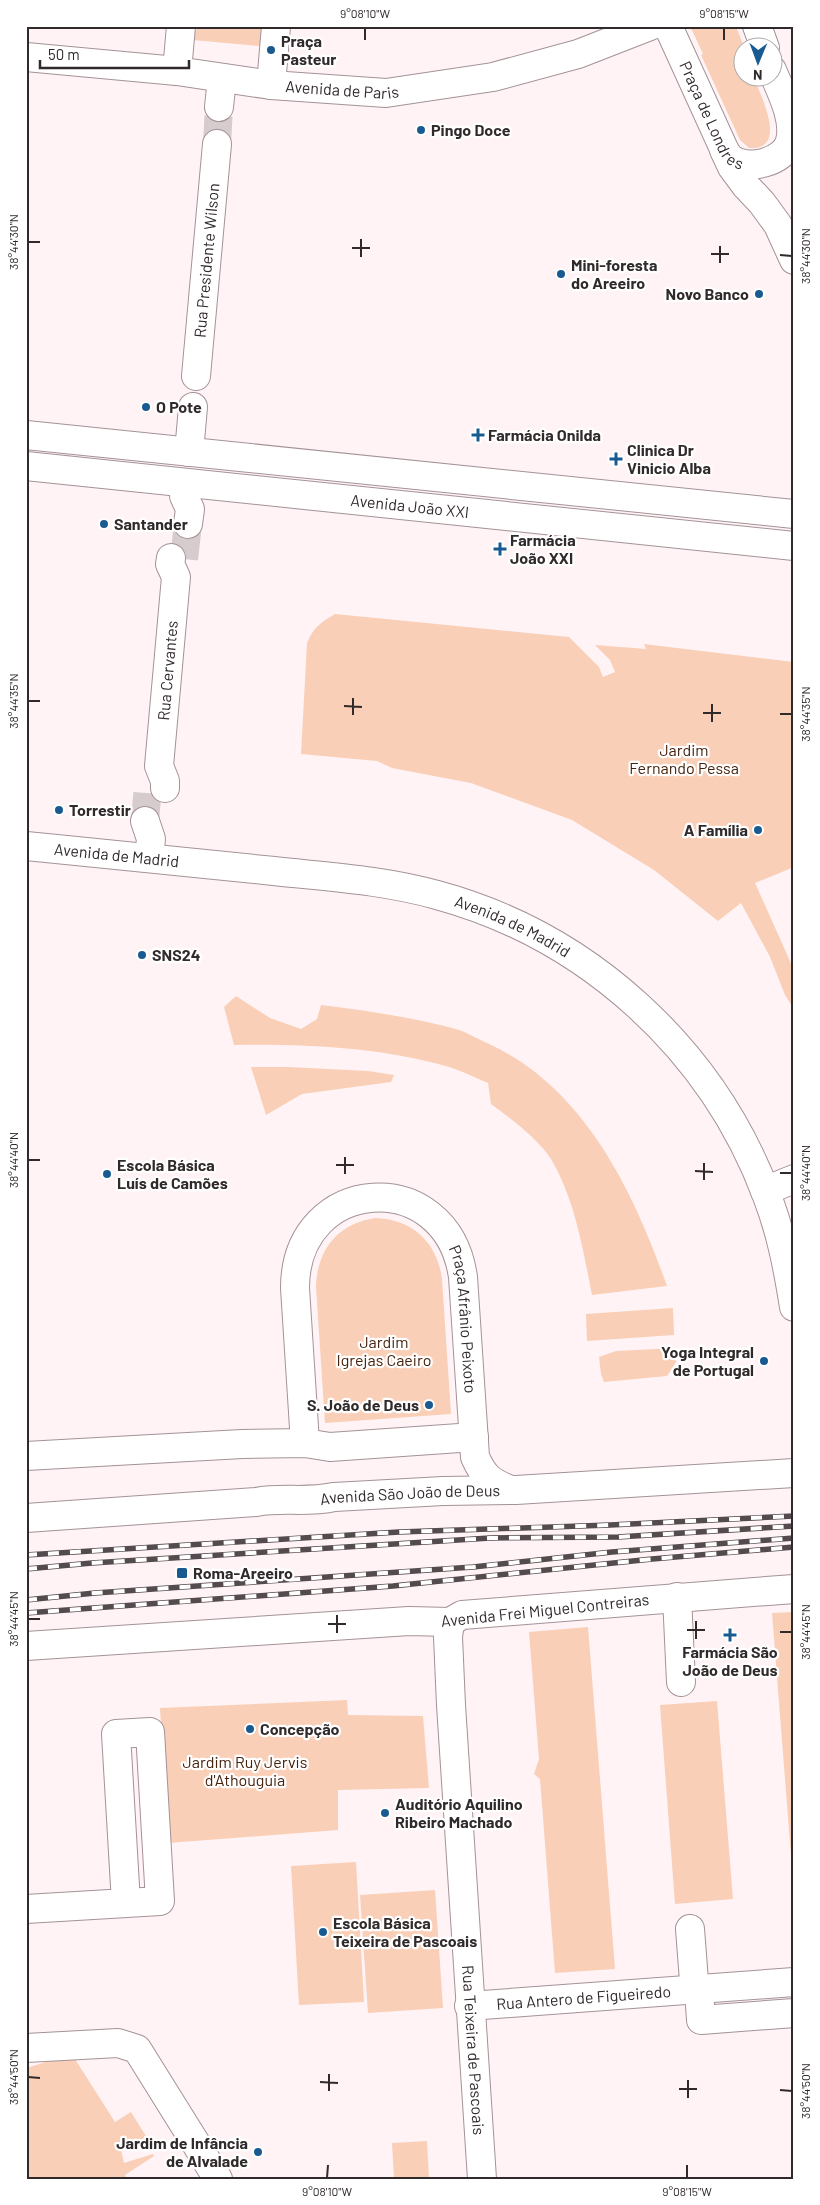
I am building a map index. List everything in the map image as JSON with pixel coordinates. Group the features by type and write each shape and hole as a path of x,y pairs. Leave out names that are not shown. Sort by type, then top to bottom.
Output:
{"street":[{"path":"177,71 181,26"},
{"path":"271,85 276,26"},
{"name":"Avenida de Paris","path":"26,57 177,71 271,85 386,93 417,90 493,77 561,59 650,26"},
{"name":"Praça de Londres","path":"668,26 724,149 730,158 743,163 757,164 780,155 788,145 786,104"},
{"path":"757,26 761,38"},
{"path":"219,107 222,78"},
{"name":"Rua Presidente Wilson","path":"196,376 217,144"},
{"path":"724,149 741,180 762,203 778,225 794,260"},
{"path":"181,524 190,509 185,490 193,407"},
{"name":"Avenida João XXI","path":"26,435 794,514"},
{"name":"Avenida João XXI","path":"26,466 185,490 794,546"},
{"name":"Rua Cervantes","path":"157,780 177,564"},
{"name":"Avenida de Madrid","path":"26,846 152,835 436,894 473,906 544,938 608,980 666,1032 691,1062 719,1101 748,1151 765,1191 781,1242 794,1307"},
{"path":"765,1191 794,1179"},
{"name":"Praça Afrânio Peixoto","path":"306,1443 295,1288 298,1260 308,1234 325,1217 348,1203 374,1197 400,1200 424,1210 444,1227 457,1250 463,1277 474,1447 482,1473 495,1483 511,1490"},
{"path":"29,1458 242,1444 306,1443 330,1447 474,1447"},
{"name":"Praça Afrânio Peixoto","path":"443,1491 456,1486 466,1478 474,1447"},
{"name":"Avenida São João de Deus","path":"28,1517 256,1502 273,1499 316,1501 334,1497 443,1491 511,1490 794,1473"},
{"name":"Avenida Frei Miguel Contreiras","path":"26,1646 410,1621 450,1622 462,1615 572,1608 677,1597 794,1589"},
{"path":"677,1597 681,1682"},
{"name":"Rua Teixeira de Pascoais","path":"450,1622 448,1637 450,1695 469,2006 482,2179"},
{"path":"26,1908 126,1903 160,1901 150,1732 116,1734 126,1903"},
{"path":"690,1929 694,1981 699,1990 701,2020 794,2013"},
{"name":"Rua Antero de Figueiredo","path":"469,2006 794,1982"},
{"path":"26,2048 118,2043 137,2049 218,2179"}],"green space":[{"path":"198,26 265,26 262,45 259,46 193,40 192,29 197,30"},
{"path":"690,26 736,26 741,38 732,38 732,88 758,88 766,109 770,132 768,141 761,147 749,148 740,140 701,55 703,54"},
{"name":"Jardim Fernando Pessa","path":"335,614 569,637 599,667 603,677 615,672 610,660 595,645 646,649 644,644 794,662 794,867 755,883 794,970 794,1009 785,995 770,957 741,903 718,921 654,870 572,820 471,783 392,768 377,761 301,754 307,643 318,626"},
{"path":"236,996 270,1018 301,1029 317,1019 321,1005 425,1021 462,1031 521,1062 551,1086 578,1114 601,1145 621,1179 638,1214 667,1286 592,1295 577,1225 559,1175 551,1159 539,1144 491,1104 488,1083 446,1066 394,1055 314,1046 234,1045 224,1007"},
{"path":"251,1067 368,1071 394,1075 391,1082 302,1094 266,1115"},
{"name":"Jardim Igrejas Caeiro","path":"375,1218 388,1219 411,1228 421,1235 435,1254 442,1279 451,1414 325,1423 316,1287 320,1261 325,1250 340,1233 350,1226"},
{"path":"673,1308 674,1335 587,1341 586,1314"},
{"path":"676,1348 676,1362 667,1376 604,1382 599,1357 616,1351"},
{"path":"794,1612 794,1894 772,1613"},
{"path":"588,1627 615,1969 555,1973 540,1779 534,1774 539,1759 529,1632"},
{"name":"Jardim Ruy Jervis d'Athouguia","path":"347,1700 348,1715 423,1716 429,1788 338,1790 338,1830 168,1843 160,1708"},
{"path":"717,1701 733,1899 675,1904 660,1705"},
{"path":"356,1862 364,2002 299,2005 291,1866"},
{"path":"435,1890 443,2008 368,2013 360,1895"},
{"path":"73,2056 115,2122 131,2112 149,2141 121,2150 124,2163 153,2154 154,2156 125,2175 127,2179 26,2179 26,2068 63,2057"},
{"path":"427,2141 429,2179 394,2179 392,2143"}],"tunnel":[{"path":"217,144 219,107"},
{"path":"184,559 188,524"},
{"path":"145,821 148,786"}],"railway":[{"path":"26,1555 399,1532 610,1525 794,1516"},
{"path":"26,1569 92,1563 490,1538 618,1537 794,1526"},
{"path":"26,1600 95,1593 473,1567 612,1552 794,1538"},
{"path":"26,1613 393,1586 652,1559 794,1547"}],"place":[{"name":"Praça Pasteur","path":"271,50"},
{"name":"Pingo Doce","path":"421,130"},
{"name":"Mini-foresta do Areeiro","path":"561,274"},
{"name":"Novo Banco","path":"759,294"},
{"name":"O Pote","path":"146,407"},
{"name":"Farmácia Onilda","path":"478,435"},
{"name":"Clinica Dr Vinicio Alba","path":"616,459"},
{"name":"Santander","path":"104,524"},
{"name":"Farmácia João XXI","path":"500,549"},
{"name":"Torrestir","path":"59,810"},
{"name":"A Família","path":"758,830"},
{"name":"SNS24","path":"142,955"},
{"name":"Escola Básica Luís de Camões","path":"107,1174"},
{"name":"Yoga Integral de Portugal","path":"764,1361"},
{"name":"S. João de Deus","path":"429,1405"},
{"name":"Roma-Areeiro","path":"182,1573"},
{"name":"Farmácia São João de Deus","path":"730,1635"},
{"name":"Concepção","path":"250,1729"},
{"name":"Auditório Aquilino Ribeiro Machado","path":"385,1813"},
{"name":"Escola Básica Teixeira de Pascoais","path":"323,1932"},
{"name":"Jardim de Infância de Alvalade","path":"258,2152"}]}
